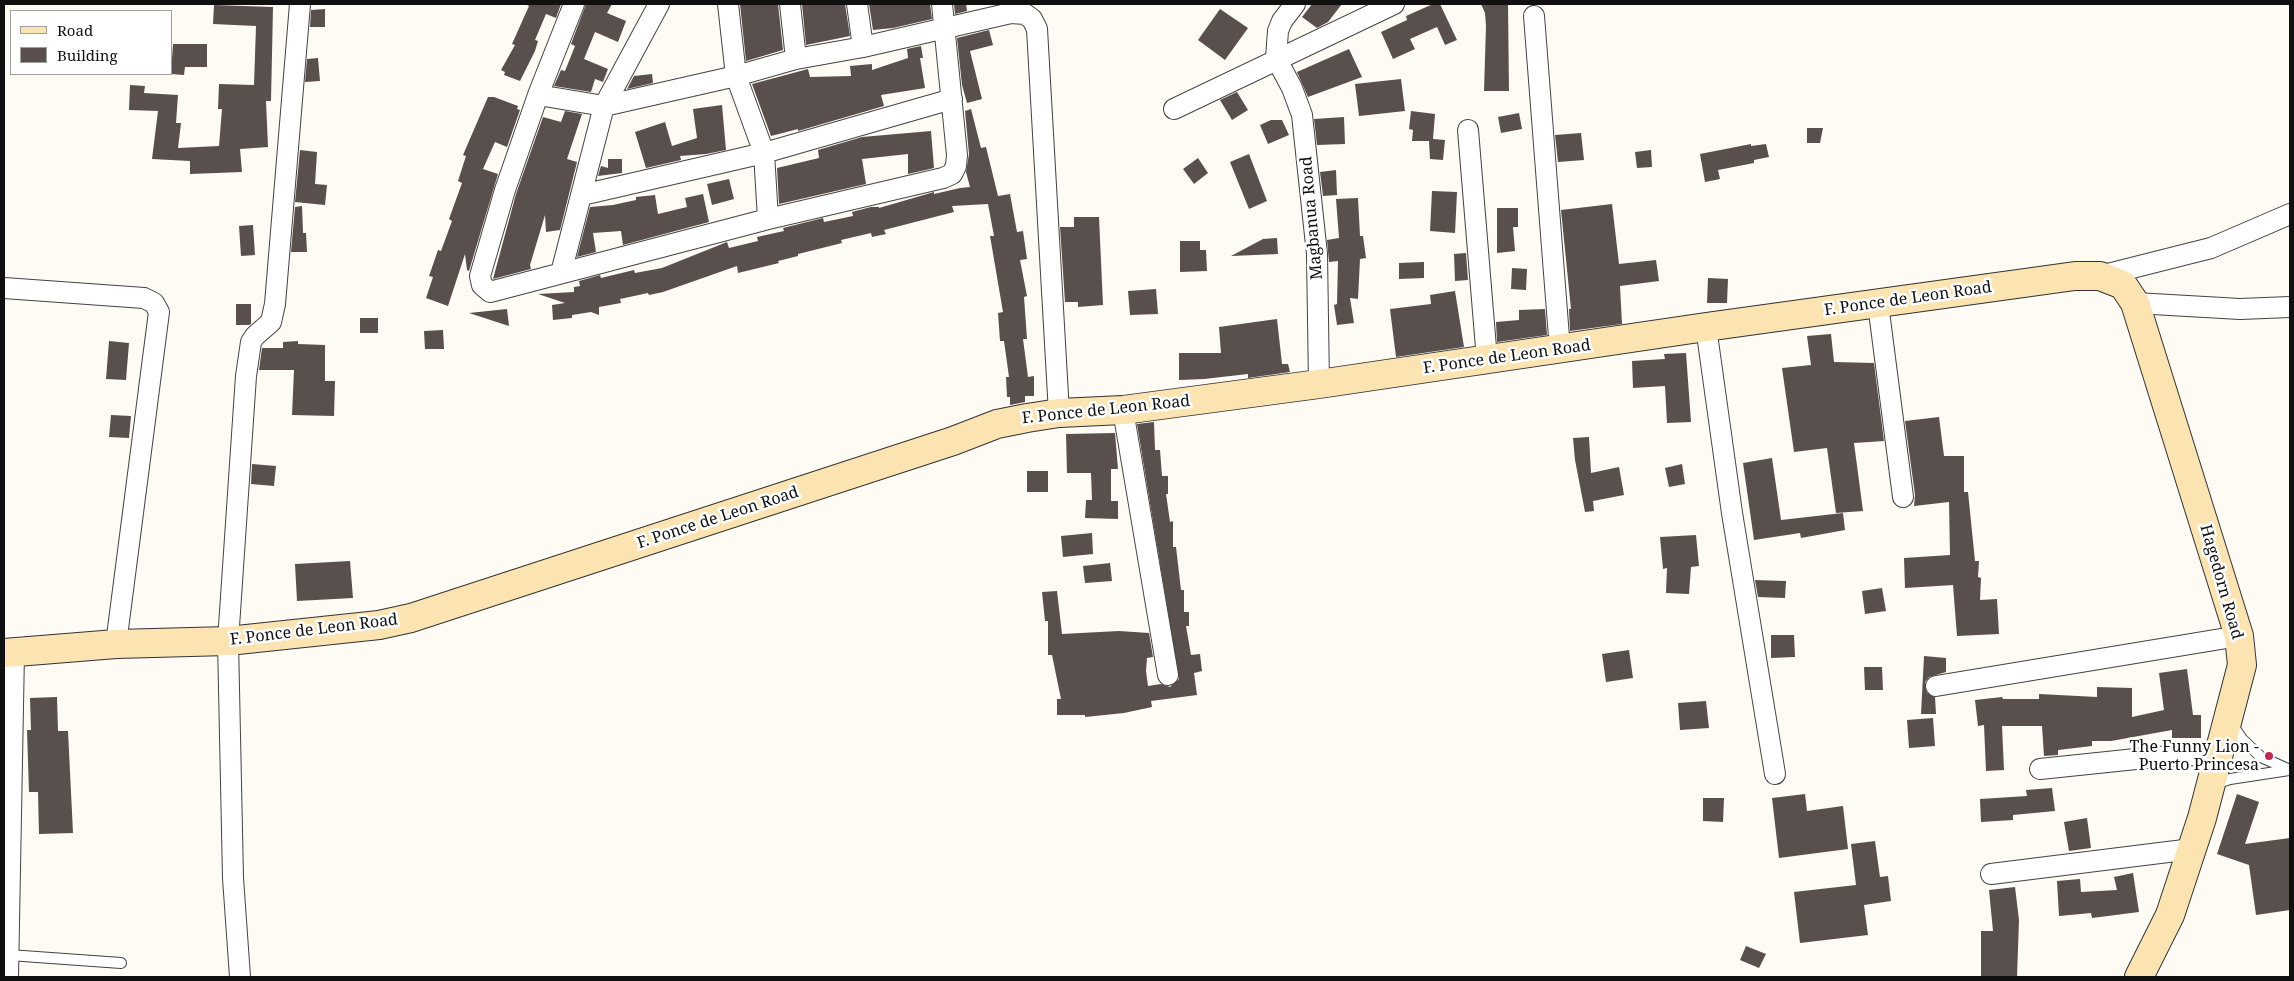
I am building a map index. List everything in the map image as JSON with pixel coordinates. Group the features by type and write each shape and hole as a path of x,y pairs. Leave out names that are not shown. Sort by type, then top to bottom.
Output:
{"street":[{"path":"240,977 233,878 228,641 246,376 251,342 271,322 275,304 300,4"},
{"path":"574,4 538,96 505,190 480,276 482,285 490,292 768,219 943,178 952,174 956,166 957,155 942,4"},
{"path":"561,273 604,106 659,4"},
{"path":"728,4 736,76 764,153 768,219"},
{"path":"790,4 796,59"},
{"path":"857,4 863,46"},
{"path":"1276,58 1278,32 1282,21 1295,4"},
{"path":"1174,109 1276,58 1394,4"},
{"path":"538,96 604,106 736,76 796,59 1011,13 1025,14 1032,19 1037,30 1059,413"},
{"path":"1534,16 1560,350"},
{"name":"Magbanua Road","path":"1276,58 1292,88 1302,115 1317,254 1319,384"},
{"path":"582,195 764,153 952,99"},
{"path":"1468,130 1487,360"},
{"path":"2106,278 2211,248 2290,214"},
{"name":"F. Ponce de Leon Road","path":"9,652 116,644 228,641 378,625 411,618 943,444 997,424 1059,413 1123,410 1319,384 2076,276 2106,278"},
{"name":"Hagedorn Road","path":"2106,278 2123,286 2135,303 2239,636 2242,665 2212,785 2192,849 2170,915 2139,977"},
{"path":"4,288 144,298 154,302 159,312 116,644"},
{"path":"2135,303 2240,309 2290,307"},
{"path":"1878,304 1903,497"},
{"path":"1706,328 1732,512 1775,774"},
{"path":"1123,410 1168,675"},
{"path":"1936,686 2239,636"},
{"path":"8,977 9,652"},
{"path":"2040,768 2155,757 2220,754"},
{"path":"1991,874 2192,849"}],"lane":[{"path":"2229,719 2242,739 2261,757 2290,770"},
{"path":"2212,785 2230,779 2290,770"},
{"path":"9,955 121,963"}],"building":[{"path":"525,4 561,4 556,18 546,14 535,40 538,41 535,51 520,81 504,75 505,72 501,70 515,45 512,44 529,6"},
{"path":"586,4 612,4 607,13 626,21 618,42 595,32 584,59 608,69 603,82 595,79 591,92 554,86 561,70 565,71 575,46 571,44"},
{"path":"740,4 778,4 783,50 746,61"},
{"path":"802,4 845,4 850,36 806,45"},
{"path":"869,4 930,4 932,19 893,28 873,30"},
{"path":"954,4 966,4 967,11 955,14"},
{"path":"1312,4 1342,4 1328,22 1317,28 1302,17"},
{"path":"1433,4 1440,4 1457,40 1445,45 1437,27 1410,39 1415,49 1393,59 1381,32 1407,20 1406,16"},
{"path":"1481,4 1508,4 1509,91 1484,91 1486,26 1485,13"},
{"path":"214,5 273,7 271,101 266,101 268,147 240,149 242,172 190,174 190,161 152,159 158,111 129,110 130,85 145,86 144,93 178,95 176,123 181,123 178,148 219,146 222,109 218,109 219,84 254,85 256,26 213,24"},
{"path":"325,9 325,27 310,27 311,10"},
{"path":"1220,9 1248,28 1225,60 1198,40"},
{"path":"989,30 993,45 970,51 982,99 967,103 962,85 957,38"},
{"path":"173,44 207,44 207,67 185,67 184,75 172,74"},
{"path":"921,46 923,58 920,58 925,88 881,95 884,106 798,131 798,129 771,136 752,84 808,69 810,77 851,76 850,66 872,64 872,70 908,58 907,49"},
{"path":"1349,49 1362,77 1308,97 1297,72"},
{"path":"318,58 320,81 305,82 307,59"},
{"path":"652,74 653,83 627,89 634,76"},
{"path":"1401,79 1405,111 1359,116 1355,84"},
{"path":"1237,92 1248,110 1232,120 1220,100"},
{"path":"488,97 494,97 518,106 517,109 520,110 507,147 495,142 483,169 498,174 469,271 467,270 465,254 448,306 426,298 433,277 429,276 438,250 441,251 452,221 449,219 462,183 458,181 466,156 463,155"},
{"path":"722,105 726,150 680,156 681,160 646,168 635,132 665,122 672,146 697,138 693,109"},
{"path":"971,109 981,148 986,147 998,196 1010,194 1017,232 1023,231 1027,259 1020,260 1027,296 1024,297 1027,339 1023,339 1028,377 1034,376 1034,396 1025,396 1025,402 1010,405 1010,397 1007,397 1006,377 1009,377 1004,341 1000,341 998,313 1003,312 990,236 994,236 988,204 952,206 954,212 884,230 886,234 872,237 871,233 841,240 842,243 798,254 798,256 778,261 779,263 738,273 737,266 663,292 620,299 621,303 599,307 599,315 591,312 572,315 572,318 553,320 552,305 565,303 538,294 574,292 574,287 580,286 579,281 600,275 601,278 634,270 635,273 662,268 727,242 729,248 758,241 757,237 784,231 783,228 823,218 824,222 853,216 852,212 871,207 879,208 934,192 934,194 970,187 966,172 969,154 965,111"},
{"path":"565,111 582,114 567,159 577,162 560,230 546,232 545,215 530,265 531,269 493,279 516,194 543,117 561,122"},
{"path":"1411,111 1435,114 1433,139 1445,140 1443,160 1430,159 1429,141 1412,141 1413,130 1409,129"},
{"path":"1519,113 1522,129 1501,133 1498,117"},
{"path":"1344,117 1345,144 1317,145 1314,119"},
{"path":"1271,120 1282,120 1289,135 1268,144 1260,125"},
{"path":"1807,128 1823,128 1820,143 1807,143"},
{"path":"931,131 934,168 908,174 908,154 862,159 866,184 779,204 777,168 819,158 818,150 862,137"},
{"path":"1581,133 1584,160 1558,162 1555,135"},
{"path":"1751,144 1751,146 1766,144 1769,157 1754,160 1754,163 1718,170 1720,179 1705,182 1700,154"},
{"path":"300,150 317,152 315,184 327,185 325,205 295,202"},
{"path":"1651,150 1652,167 1637,168 1635,152"},
{"path":"1249,154 1267,201 1249,209 1230,162"},
{"path":"1198,158 1208,173 1194,184 1183,169"},
{"path":"608,159 622,159 622,173 598,176 601,166 608,168"},
{"path":"1336,170 1337,195 1323,196 1320,172"},
{"path":"729,179 734,199 712,205 707,184"},
{"path":"1432,191 1457,192 1455,233 1430,231"},
{"path":"703,194 709,222 623,245 621,231 593,233 596,252 577,257 590,207 613,205 636,200 636,197 655,195 658,214 687,207 685,198"},
{"path":"1358,198 1360,236 1363,236 1366,258 1360,259 1358,299 1350,298 1354,323 1337,325 1334,305 1337,304 1338,261 1329,262 1327,240 1339,238 1336,199"},
{"path":"1612,204 1619,264 1656,260 1659,281 1620,286 1622,324 1570,331 1569,309 1571,309 1561,210"},
{"path":"302,206 303,233 306,233 307,252 291,252 295,207"},
{"path":"1497,208 1518,208 1518,227 1513,227 1515,251 1497,253"},
{"path":"1074,217 1099,217 1103,305 1078,307 1078,302 1065,302 1060,227 1074,227"},
{"path":"253,225 255,255 241,256 239,226"},
{"path":"1277,238 1278,254 1231,256 1263,239"},
{"path":"1180,241 1200,241 1200,250 1206,250 1207,271 1180,272"},
{"path":"1466,253 1468,280 1455,281 1454,254"},
{"path":"1424,262 1424,278 1399,279 1399,263"},
{"path":"1512,268 1527,269 1526,290 1511,289"},
{"path":"1708,278 1728,279 1727,303 1707,303"},
{"path":"1156,289 1158,314 1130,315 1128,291"},
{"path":"1455,291 1464,347 1396,357 1390,309 1431,304 1430,295"},
{"path":"236,304 251,304 251,324 236,325"},
{"path":"507,309 509,326 469,313"},
{"path":"1545,309 1547,335 1497,342 1496,322 1519,320 1519,310"},
{"path":"360,318 378,318 378,333 360,333"},
{"path":"1277,319 1282,364 1288,364 1290,372 1248,378 1248,374 1179,380 1179,353 1221,353 1219,327"},
{"path":"443,330 444,349 425,349 424,331"},
{"path":"1831,334 1834,362 1874,363 1884,441 1854,443 1863,511 1836,513 1827,448 1794,452 1782,368 1811,365 1807,336"},
{"path":"109,341 129,343 126,380 106,379"},
{"path":"298,341 298,344 325,345 325,381 335,381 334,416 292,415 294,370 259,370 262,348 283,348 283,342"},
{"path":"1686,353 1691,422 1667,423 1665,386 1633,388 1632,361 1665,359 1664,354"},
{"path":"111,415 131,416 129,438 109,437"},
{"path":"1939,417 1944,456 1964,456 1964,492 1968,492 1975,561 1979,561 1978,577 1981,578 1980,600 1997,599 1999,634 1957,636 1953,585 1905,588 1904,558 1950,555 1949,502 1914,506 1915,495 1905,421"},
{"path":"1154,422 1155,450 1160,450 1162,476 1168,476 1168,494 1166,494 1170,522 1173,521 1173,547 1176,547 1181,590 1184,590 1184,612 1189,612 1189,626 1186,626 1191,655 1200,654 1202,671 1194,673 1197,695 1151,701 1152,707 1124,713 1085,717 1085,715 1057,715 1057,699 1061,699 1052,655 1048,655 1048,621 1045,621 1042,592 1057,591 1062,634 1119,631 1149,633 1153,657 1147,658 1148,686 1161,684 1170,687 1179,679 1137,424"},
{"path":"1115,433 1118,469 1111,469 1111,501 1118,501 1118,519 1085,518 1086,500 1092,500 1091,473 1067,473 1066,434"},
{"path":"1589,437 1591,473 1619,467 1624,495 1593,501 1594,511 1585,512 1575,460 1573,438"},
{"path":"1772,458 1781,520 1843,513 1845,530 1801,538 1800,533 1754,540 1743,463"},
{"path":"252,464 276,466 274,486 251,484"},
{"path":"1682,464 1685,484 1669,487 1665,468"},
{"path":"1027,471 1048,471 1048,492 1027,492"},
{"path":"1092,533 1093,554 1063,557 1061,536"},
{"path":"1696,535 1699,566 1691,567 1689,594 1666,593 1667,568 1663,569 1660,537"},
{"path":"350,561 353,598 297,601 295,564"},
{"path":"1110,563 1112,581 1085,583 1083,566"},
{"path":"1755,580 1786,581 1785,598 1758,597"},
{"path":"1882,588 1886,611 1865,614 1862,591"},
{"path":"1771,635 1794,635 1795,657 1771,658"},
{"path":"1629,650 1633,678 1606,682 1602,654"},
{"path":"1924,656 1946,658 1946,672 1929,677 1925,682 1927,693 1935,697 1936,714 1921,714"},
{"path":"1864,667 1882,667 1883,690 1865,690"},
{"path":"2187,669 2193,715 2201,715 2201,738 2172,738 2172,730 2111,741 2092,741 2092,746 2058,750 2058,755 2044,756 2042,726 2002,726 2004,770 1986,771 1984,725 1978,726 1975,700 2002,697 2003,699 2039,699 2039,694 2097,697 2097,687 2132,688 2132,717 2164,710 2159,673"},
{"path":"57,697 58,731 68,731 73,833 39,834 38,792 29,792 27,730 31,730 30,698"},
{"path":"1706,701 1709,728 1680,730 1678,703"},
{"path":"1933,718 1935,746 1909,748 1907,720"},
{"path":"2052,788 2055,811 2013,815 2013,820 1981,822 1980,799 2027,796 2026,790"},
{"path":"1805,794 1807,811 1843,806 1848,849 1779,858 1772,798"},
{"path":"2237,794 2259,802 2245,844 2290,838 2290,910 2256,915 2249,865 2217,854"},
{"path":"1703,798 1724,798 1723,822 1703,821"},
{"path":"2087,818 2091,848 2069,851 2064,822"},
{"path":"1875,841 1880,877 1888,876 1891,901 1864,905 1868,935 1800,943 1794,892 1856,885 1851,844"},
{"path":"2133,873 2139,912 2092,918 2091,913 2059,916 2057,881 2080,879 2081,892 2117,890 2114,877"},
{"path":"2015,887 2019,920 2017,977 1981,977 1981,931 1993,931 1989,890"},
{"path":"1746,946 1766,954 1759,968 1740,960"}],"place":[{"name":"The Funny Lion - Puerto Princesa","path":"2269,756"}]}
